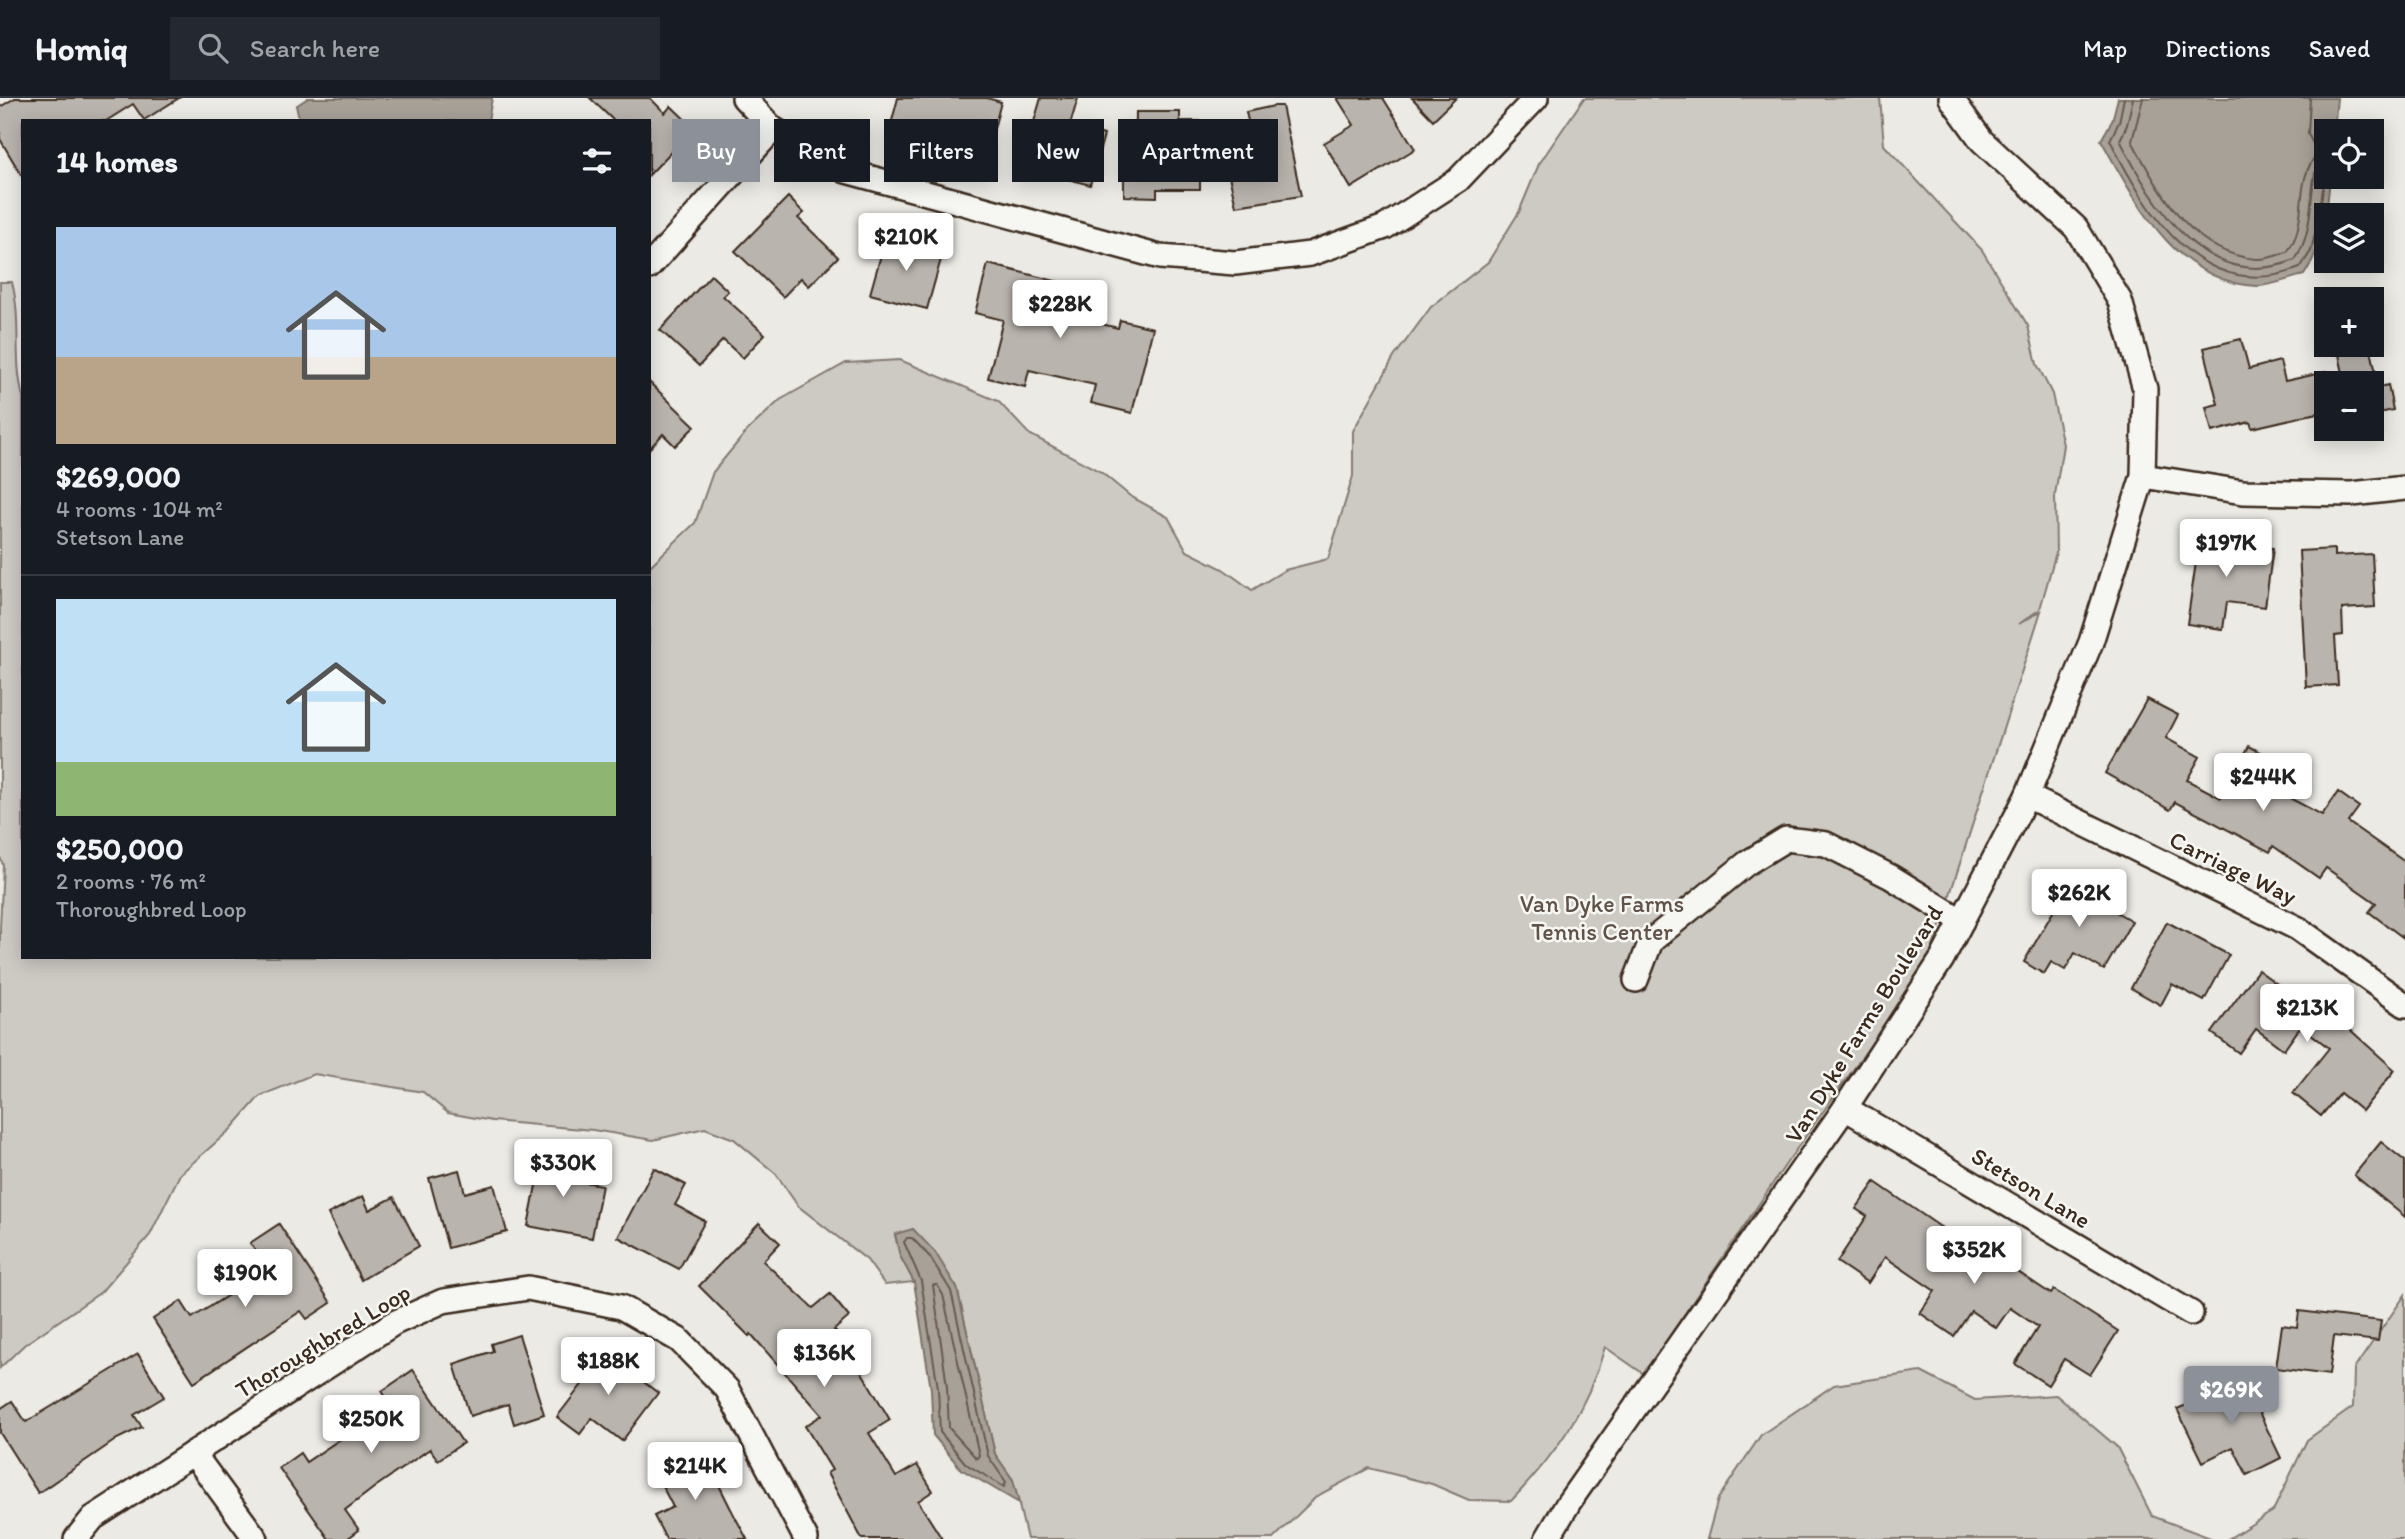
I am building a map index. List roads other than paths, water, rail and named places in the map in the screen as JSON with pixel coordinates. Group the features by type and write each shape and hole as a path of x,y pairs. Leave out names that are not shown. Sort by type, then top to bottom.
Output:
{"street":[{"path":"744,98 773,129 846,171 1160,257 1235,264 1310,254 1385,227 1458,180 1536,98"},
{"name":"Van Dyke Farms Boulevard","path":"1548,1539 1569,1502 1845,1108 1942,959 2027,796 2091,642 2143,476 2145,389 2120,301 2076,228 1982,141 1951,98"},
{"path":"651,265 773,129"},
{"path":"2143,476 2243,492 2352,494 2405,488"},
{"name":"Carriage Way","path":"2027,796 2297,928 2405,1005"},
{"path":"1636,980 1651,941 1747,863 1786,839 1826,844 1891,877 1962,921"},
{"name":"Stetson Lane","path":"1845,1108 2191,1312"},
{"name":"Thoroughbred Loop","path":"76,1539 93,1518 394,1323 443,1301 528,1287 621,1307 679,1340 727,1389 806,1539"},
{"path":"193,1453 256,1539"}],"water":[{"path":"308,98 492,98 488,119 299,119 296,106"},
{"path":"2118,98 2337,98 2335,119 2314,119 2314,189 2329,189 2327,203 2314,203 2314,257 2304,275 2257,286 2228,281 2203,270 2181,254 2161,235 2144,212 2101,140 2112,121"},
{"path":"913,1229 935,1252 957,1288 995,1454 1013,1480 1019,1503 961,1469 933,1435 931,1389 914,1282 900,1256 895,1234"}],"park label":[{"name":"Van Dyke Farms Tennis Center","path":"1602,918"}]}
